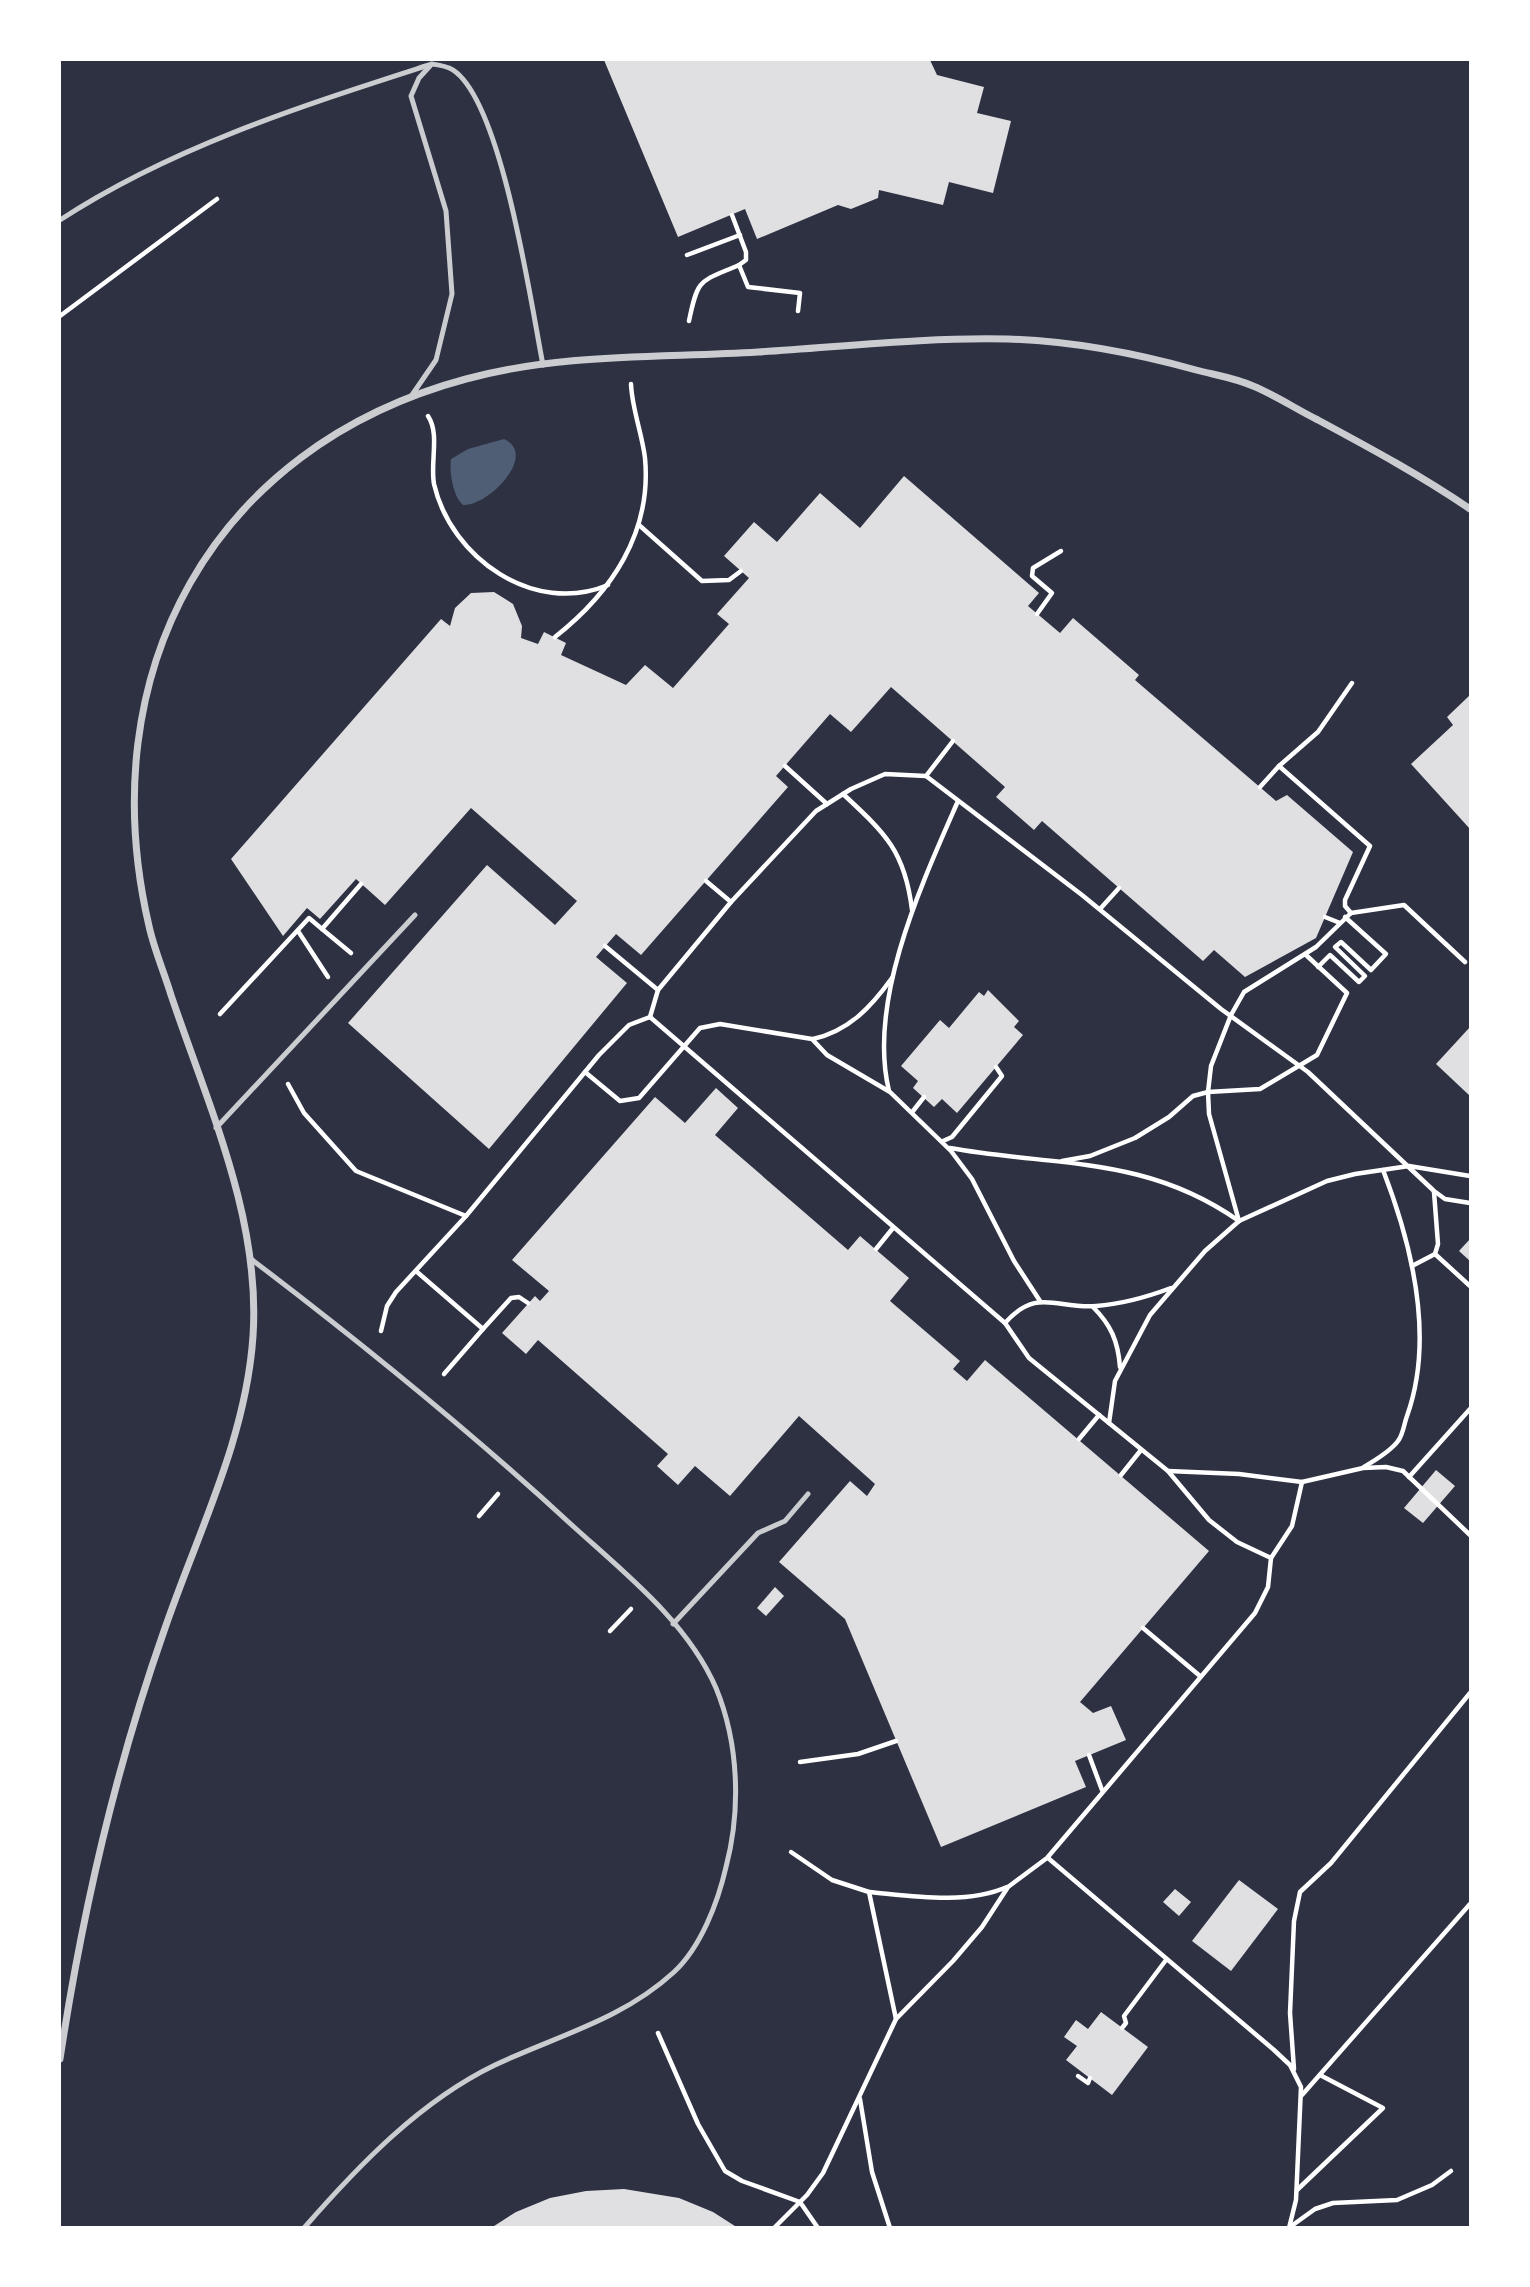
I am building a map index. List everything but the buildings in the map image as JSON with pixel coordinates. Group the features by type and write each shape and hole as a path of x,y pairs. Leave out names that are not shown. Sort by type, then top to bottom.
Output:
{"street":[{"path":"60,2059 93,1878 127,1749 162,1636 228,1460 243,1402 253,1335 251,1259 225,1151 149,930 134,833 134,791 140,731 150,683 173,614 211,547 239,512 321,443 412,395 474,376 542,365 625,357 1010,339 1133,353 1249,384 1338,431 1471,509"}],"lane":[{"path":"412,395 436,360 452,294 446,211 411,96 419,78 432,62"},
{"path":"60,220 156,166 224,136 432,62 451,68 463,79 482,109 515,216 542,365"},
{"path":"216,1128 415,915"},
{"path":"251,1259 367,1347 516,1474 640,1587 688,1640 717,1690 732,1752 736,1815 734,1838 716,1902 700,1934 677,1969 647,1995 606,2019 493,2066 419,2114 386,2142 304,2228"},
{"path":"673,1624 758,1533 785,1521 808,1494"}],"path":[{"path":"60,316 217,199"},
{"path":"689,321 694,292 700,282 746,260 746,252 732,215"},
{"path":"687,256 740,235"},
{"path":"739,265 748,287 800,293 797,311"},
{"path":"555,637 583,615 608,585 630,550 639,525 644,499 645,458 631,384"},
{"path":"427,415 435,426 434,481 440,506 463,545 483,563 533,589 561,593 596,591 608,585"},
{"path":"639,525 702,582 729,580 741,571"},
{"path":"1037,614 1052,593 1032,576 1033,568 1061,551"},
{"path":"1259,787 1279,765 1318,732 1352,683"},
{"path":"926,776 953,741"},
{"path":"785,765 827,804"},
{"path":"1279,765 1370,846 1345,900 1345,906 1351,913"},
{"path":"650,1017 657,990 731,902 816,811 843,794 885,774 926,776 1298,1065 1434,1191 1445,1199 1471,1203"},
{"path":"843,794 879,827 894,848 908,878 912,911"},
{"path":"890,1092 884,1060 892,978 912,911 958,801"},
{"path":"706,881 731,902"},
{"path":"322,929 361,884"},
{"path":"1100,909 1119,888"},
{"path":"1239,1221 1209,1114 1208,1091 1212,1066 1231,1015 1244,992 1306,955 1351,913 1404,905 1465,962"},
{"path":"219,1014 311,916 352,954"},
{"path":"1325,917 1340,923"},
{"path":"1318,967 1329,955 1359,982 1365,976 1335,947 1341,942 1371,970 1386,954 1345,917"},
{"path":"298,930 329,978"},
{"path":"605,946 657,990"},
{"path":"1062,1161 1090,1156 1135,1138 1169,1116 1193,1096 1208,1091 1259,1089 1317,1055 1347,993 1306,955"},
{"path":"585,1072 620,1101 639,1098 700,1028 720,1024 759,1028 812,1039 830,1035 873,1005 892,978"},
{"path":"650,1017 686,1045 727,1086 1004,1323 1028,1358 1168,1471 1209,1520 1237,1542 1271,1558"},
{"path":"380,1332 387,1306 466,1216 585,1072 629,1025 650,1017"},
{"path":"812,1039 827,1055 890,1092 943,1141 972,1179 1014,1261 1040,1301"},
{"path":"943,1141 952,1137 1002,1076 996,1067"},
{"path":"287,1082 304,1113 356,1171 466,1216"},
{"path":"912,1111 924,1097"},
{"path":"949,1148 1008,1159 1089,1163 1159,1181 1200,1197 1239,1221"},
{"path":"1109,1423 1115,1381 1150,1315 1173,1287 1239,1221 1327,1181 1383,1170 1409,1166 1471,1176"},
{"path":"1363,1468 1399,1441 1416,1376 1418,1328 1412,1266 1383,1170"},
{"path":"1412,1266 1435,1254 1438,1244 1434,1191"},
{"path":"876,1249 892,1228"},
{"path":"1435,1254 1471,1286"},
{"path":"416,1271 483,1329"},
{"path":"1004,1323 1018,1308 1040,1301 1092,1307 1147,1297 1173,1287"},
{"path":"444,1374 511,1298 519,1297 528,1303"},
{"path":"1092,1307 1107,1322 1118,1343 1120,1370"},
{"path":"1409,1477 1471,1409"},
{"path":"1079,1439 1099,1415"},
{"path":"1121,1475 1142,1450"},
{"path":"1168,1471 1239,1474 1302,1482 1363,1468 1386,1467 1403,1471 1471,1535"},
{"path":"791,1852 832,1880 869,1892 972,1895 991,1894 1008,1887 1047,1858 1255,1613 1268,1587 1271,1558 1292,1526 1302,1482"},
{"path":"479,1516 498,1494"},
{"path":"610,1630 632,1609"},
{"path":"1143,1628 1200,1676"},
{"path":"1289,2227 1296,2191 1301,2096 1301,2087 1294,2071 1290,2013 1294,1921 1300,1892 1331,1863 1471,1693"},
{"path":"800,1762 858,1754 896,1741"},
{"path":"1089,1755 1102,1790"},
{"path":"1047,1858 1274,2050 1294,2071"},
{"path":"774,2228 800,2202 823,2173 896,2019 982,1927 1008,1887"},
{"path":"869,1892 896,2019"},
{"path":"1301,2096 1471,1904"},
{"path":"1122,2028 1126,2023 1124,2016 1166,1960"},
{"path":"657,2033 698,2124 725,2171 742,2181 800,2202 818,2228"},
{"path":"1296,2191 1383,2108 1320,2075"},
{"path":"1078,2076 1088,2083 1090,2078"},
{"path":"860,2098 872,2172 890,2228"},
{"path":"1289,2227 1315,2209 1333,2203 1397,2200 1432,2185 1451,2171"}],"water":[{"path":"504,439 513,447 516,456 506,479 484,498 463,505 452,484 451,459 468,449"}]}
